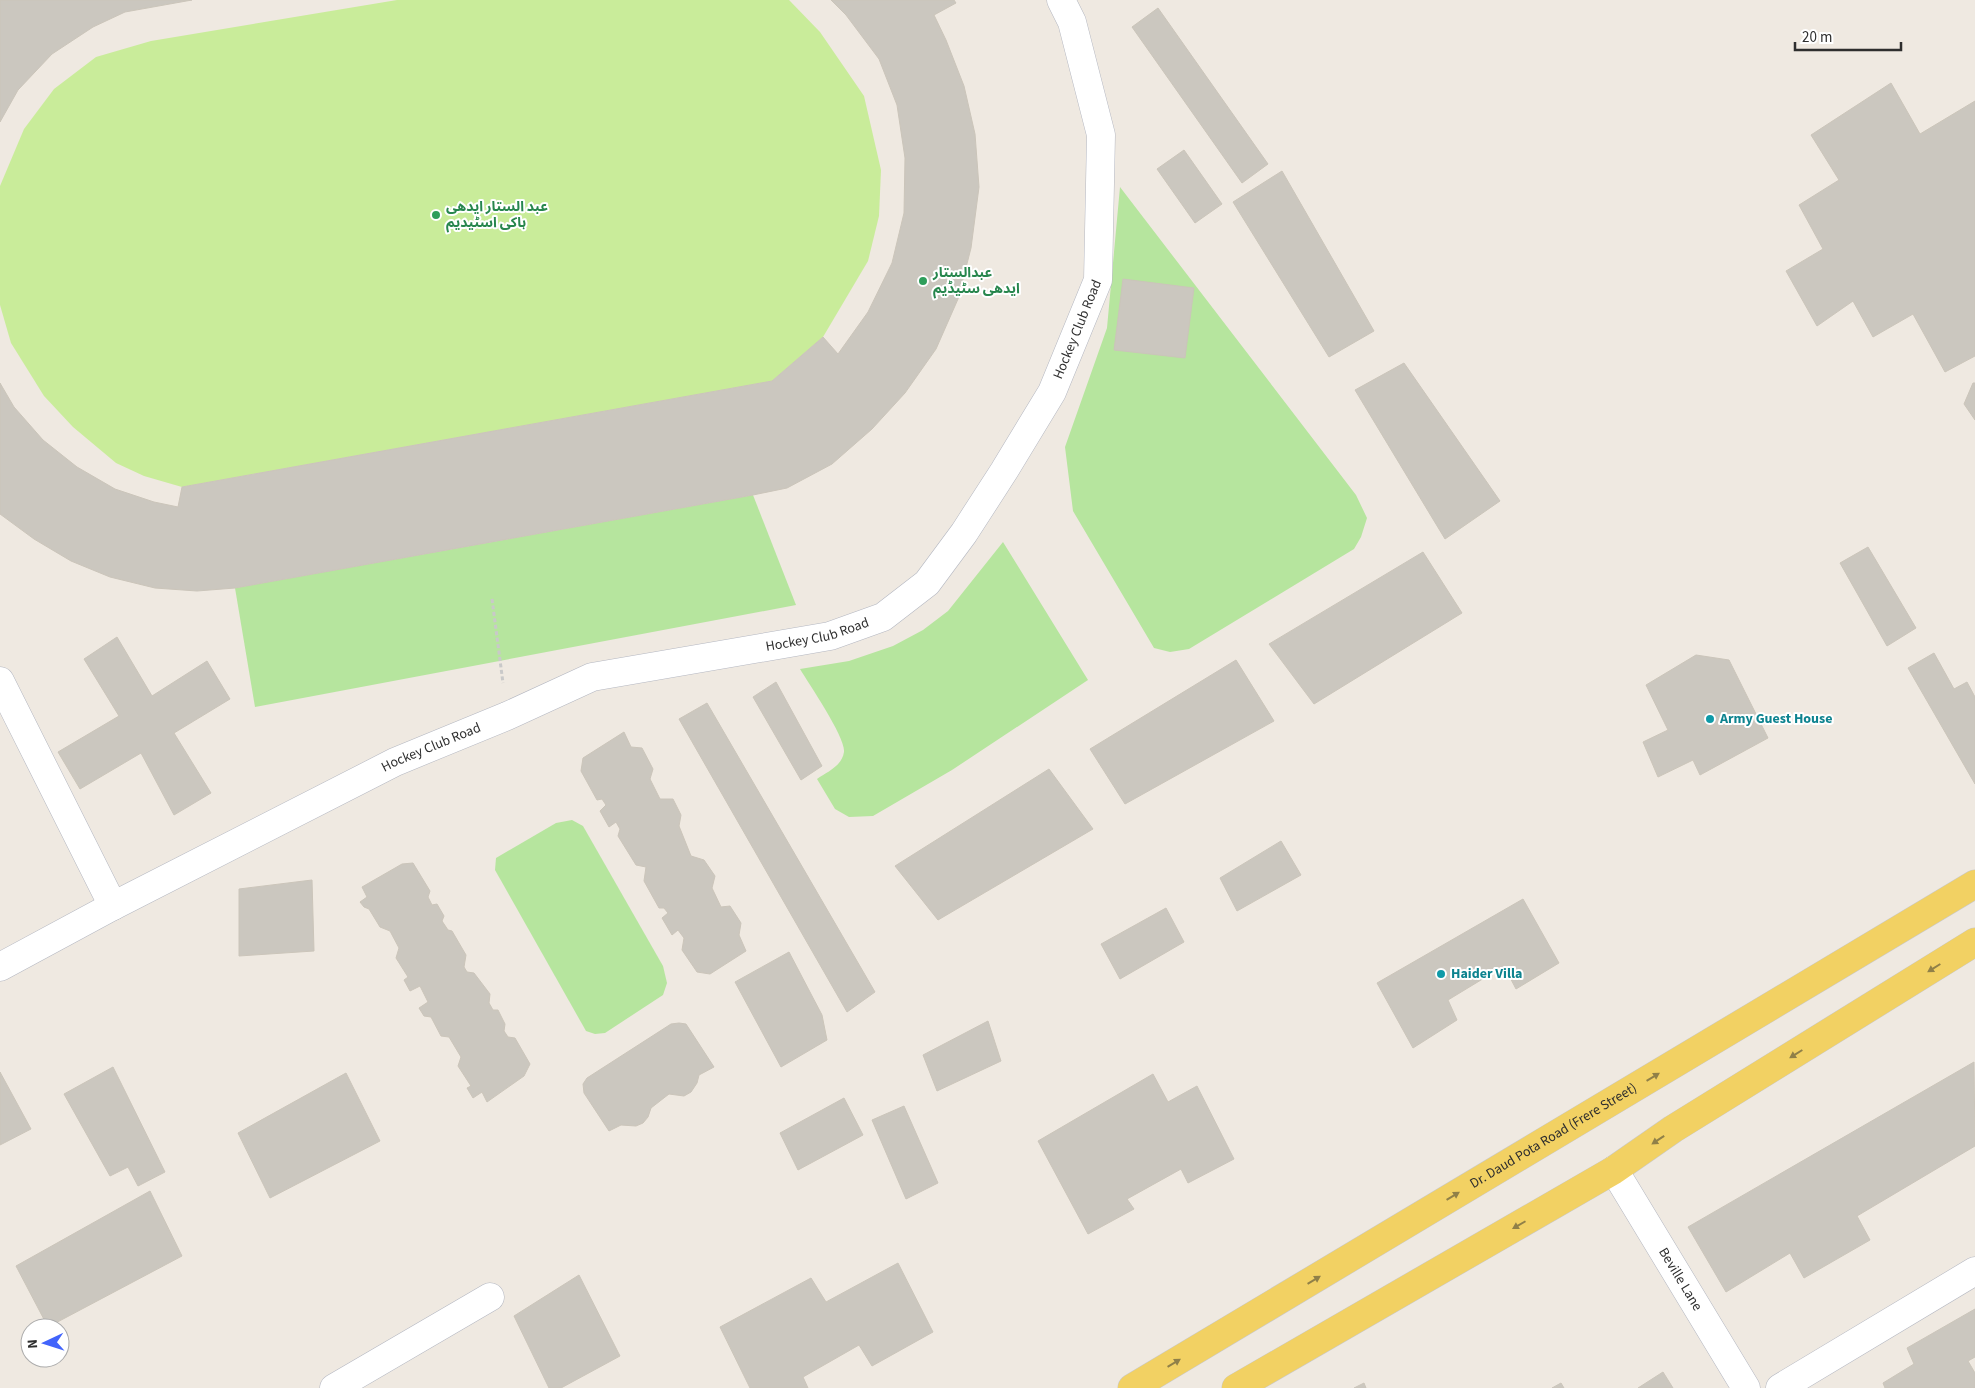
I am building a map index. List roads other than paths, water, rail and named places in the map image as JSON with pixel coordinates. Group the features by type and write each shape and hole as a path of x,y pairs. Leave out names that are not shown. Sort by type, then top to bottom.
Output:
{"main road":[{"name":"Dr. Daud Pota Road (Frere Street)","path":"1132,1388 1975,884"},
{"path":"1236,1388 1614,1170 1673,1130 1975,942"}],"street":[{"name":"Hockey Club Road","path":"0,967 113,906 395,762 507,716 592,677 830,636 882,618 927,583 964,533 1052,392 1098,280 1101,135 1072,22 1061,0"},
{"path":"0,681 113,906"},
{"name":"Beville Lane","path":"1614,1170 1746,1388"},
{"path":"1780,1388 1975,1271"},
{"path":"334,1388 490,1297"}],"place":[{"name":"عبد الستار ایدھی ہاکی اسٹیدیم","path":"436,215"},
{"name":"عبدالستار ایدھی سٹیڈیم","path":"923,281"},
{"name":"Army Guest House","path":"1710,719"},
{"name":"Haider Villa","path":"1441,974"}]}
